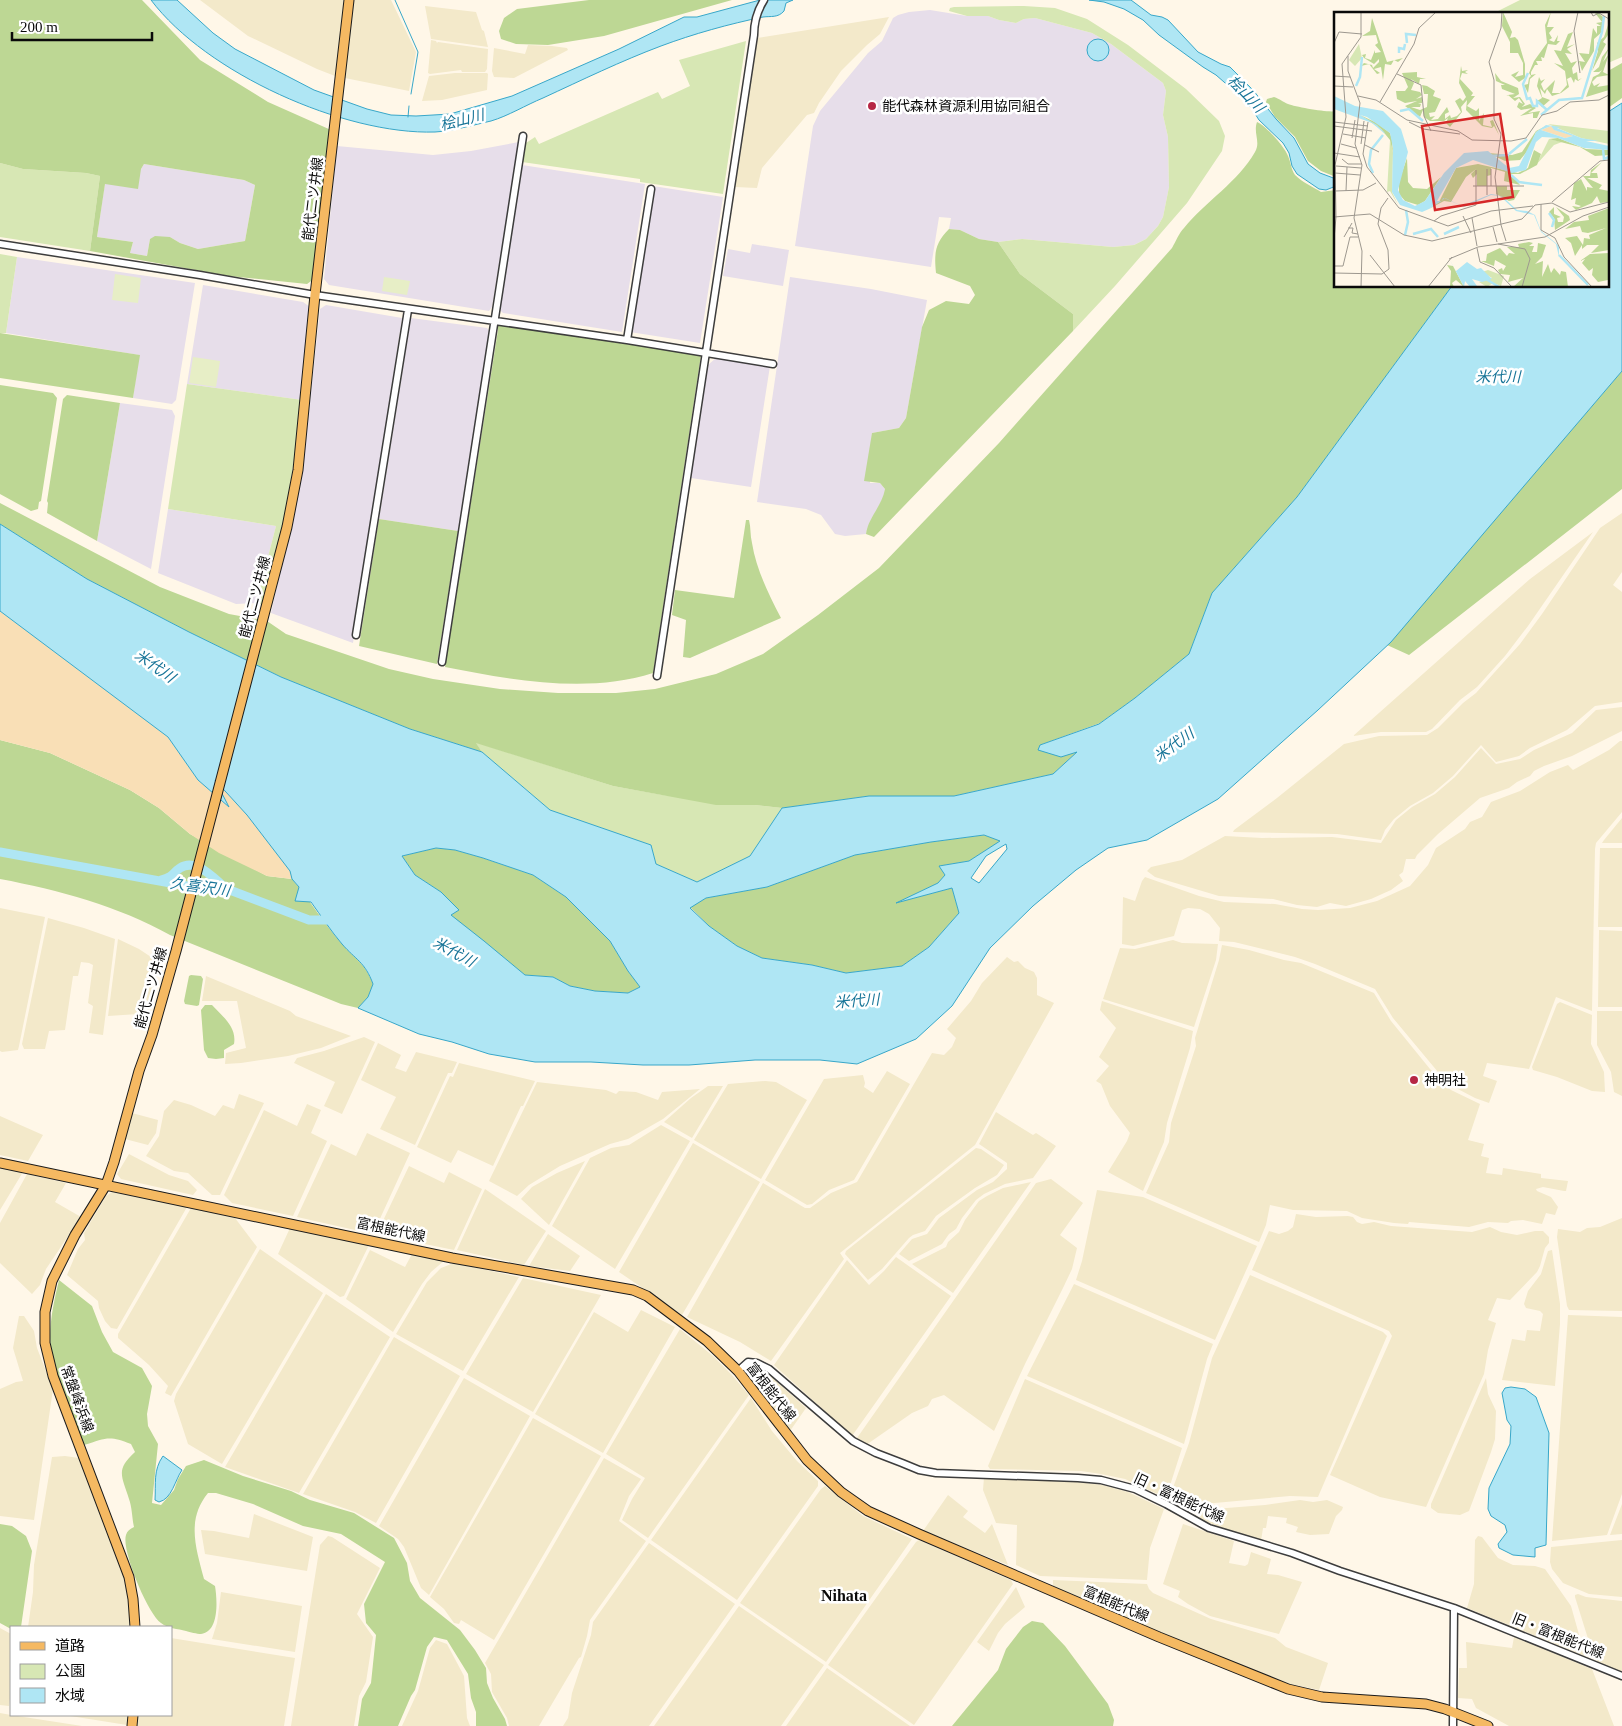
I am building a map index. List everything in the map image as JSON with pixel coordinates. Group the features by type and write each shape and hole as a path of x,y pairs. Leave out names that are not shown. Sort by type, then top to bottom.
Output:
{"main road":[{"name":"能代二ツ井線","path":"106,1185 139,1071 152,1035 179,938 285,535 298,470 315,296 349,0"},
{"name":"富根能代線","path":"0,1163 452,1258 633,1290 647,1296 682,1321 738,1371 792,1442 822,1475 868,1510 1159,1637 1288,1689 1322,1697 1426,1704 1488,1726"},
{"name":"常盤峰浜線","path":"106,1185 72,1240 52,1281 45,1312 45,1343 59,1393 129,1577 134,1599 135,1626"}],"street":[{"path":"657,676 731,190 754,35 754,24 759,8 764,0"},
{"path":"442,662 523,136"},
{"path":"627,340 651,188"},
{"path":"0,244 200,275 315,296 627,340 773,364"},
{"path":"356,635 408,310"},
{"name":"旧・富根能代線","path":"738,1371 748,1362 757,1363 769,1369 853,1441 876,1453 920,1470 936,1473 1078,1478 1101,1480 1124,1486 1166,1504 1209,1528 1292,1553 1340,1571 1454,1608 1622,1676"},
{"path":"1453,1726 1454,1608"}],"shaded area":[{"path":"200,0 391,0 416,52 409,91 335,76 317,69 248,36"},
{"path":"425,6 476,12 488,47 431,39"},
{"path":"930,10 967,16 988,16 1016,23 1024,19 1035,18 1092,33 1111,44 1163,83 1166,91 1163,115 1168,137 1169,187 1163,217 1158,226 1146,239 1134,245 1113,247 1022,239 998,242 979,239 960,230 949,229 951,218 939,217 931,267 795,246 813,126 820,111 868,53 882,41 893,18 909,12"},
{"path":"889,17 880,34 841,71 814,113 807,115 762,168 757,188 735,187 757,38"},
{"path":"431,40 437,43 488,49 487,69 485,72 462,72 461,70 428,73"},
{"path":"528,45 552,46 567,48 568,50 514,78 494,77 492,71 494,48 525,54"},
{"path":"455,73 487,73 487,90 442,100 422,101 429,76"},
{"path":"519,142 492,307 489,311 329,285 324,279 337,146 433,155 471,151"},
{"path":"144,164 244,180 255,185 245,241 198,249 180,243 170,237 150,239 147,256 130,253 133,242 97,237 105,183 141,169"},
{"path":"522,165 645,184 622,332 503,313 500,310"},
{"path":"653,186 723,197 700,343 630,332"},
{"path":"752,244 789,250 783,286 723,276 728,249 750,253"},
{"path":"17,257 195,283 176,400 172,404 133,398 139,355 6,333"},
{"path":"790,277 871,289 927,300 906,418 899,428 872,433 870,483 880,483 885,489 884,496 866,534 845,536 835,534 821,515 806,509 757,502"},
{"path":"203,285 303,302 310,307 302,400 187,384"},
{"path":"326,305 402,318 353,643 271,613 302,475 320,309"},
{"path":"411,318 487,328 489,331 458,531 379,519"},
{"path":"716,358 770,366 751,487 691,478 708,365"},
{"path":"120,403 172,410 175,416 151,569 97,541"},
{"path":"168,509 276,526 256,603 236,604 158,573"},
{"path":"1622,513 1622,572 1613,585 1622,592 1622,702 1595,706 1567,730 1530,748 1519,756 1496,762 1481,745 1453,776 1433,793 1410,806 1394,819 1385,830 1381,840 1337,834 1233,832 1344,744 1379,736 1427,735 1438,728 1476,693 1520,644 1600,528"},
{"path":"1593,532 1505,656 1477,687 1460,700 1432,729 1426,732 1381,732 1353,736 1530,579"},
{"path":"1622,707 1622,731 1572,756 1534,771 1530,776 1509,788 1480,798 1438,834 1415,859 1406,859 1403,872 1399,875 1403,881 1391,890 1371,899 1346,906 1330,903 1317,907 1297,905 1273,899 1219,896 1155,877 1147,871 1151,867 1182,860 1225,836 1262,838 1332,837 1381,843 1396,820 1412,807 1435,794 1455,777 1481,748 1496,764 1520,759 1534,750 1572,733 1596,710"},
{"path":"1622,741 1622,812 1596,843 1595,849 1592,1011 1556,997 1529,1069 1487,1063 1483,1076 1497,1081 1489,1103 1454,1087 1443,1078 1393,1018 1375,989 1295,957 1234,942 1219,941 1220,928 1209,914 1200,909 1188,908 1182,910 1174,936 1133,946 1122,944 1123,897 1135,901 1145,877 1199,896 1224,902 1275,904 1318,910 1350,908 1377,901 1410,886 1428,865 1436,848 1465,829 1470,822 1482,817 1491,802 1520,791 1550,772 1568,765 1573,770 1609,750"},
{"path":"1622,818 1622,843 1602,843 1604,840"},
{"path":"1600,848 1622,848 1622,927 1598,927"},
{"path":"0,908 45,917 18,1050 2,1052 0,1051"},
{"path":"48,918 115,939 103,1035 89,1033 93,1006 88,1003 93,965 81,962 78,976 73,976 65,1030 49,1031 45,1049 24,1049 22,1044"},
{"path":"1599,930 1622,931 1622,1007 1598,1007"},
{"path":"118,939 139,949 160,963 147,1016 138,1014 108,1016"},
{"path":"1173,940 1182,943 1218,944 1216,960 1194,1027 1103,999 1120,948 1135,949"},
{"path":"1222,945 1301,963 1374,993 1391,1021 1430,1069 1451,1090 1480,1104 1468,1140 1484,1144 1481,1156 1489,1158 1486,1173 1502,1175 1503,1168 1541,1174 1541,1178 1568,1181 1566,1191 1543,1187 1536,1189 1551,1197 1558,1207 1555,1215 1546,1213 1542,1224 1523,1220 1508,1223 1488,1222 1469,1227 1409,1222 1408,1224 1394,1223 1362,1218 1347,1211 1293,1210 1270,1205 1266,1225 1259,1242 1146,1193 1169,1142 1171,1123 1196,1046 1195,1038"},
{"path":"1007,957 1014,962 1018,961 1025,968 1034,972 1037,978 1037,995 1054,1003 975,1145 840,1253 844,1259 771,1361 740,1342 687,1317 763,1183 805,1208 810,1208 831,1193 857,1182 932,1053 944,1055 952,1047 956,1038 947,1029 971,1001 982,983"},
{"path":"206,976 290,1011 296,1016 351,1036 321,1048 288,1056 225,1064 226,1053 246,1048 237,1001 202,1001"},
{"path":"1102,1001 1193,1031 1190,1048 1167,1123 1164,1142 1143,1191 1108,1172 1130,1133 1110,1106 1101,1084 1096,1081 1109,1066 1099,1057 1116,1028 1100,1010"},
{"path":"1560,1002 1592,1015 1591,1044 1604,1072 1605,1092 1592,1091 1533,1070 1532,1067 1557,1004"},
{"path":"1597,1011 1622,1011 1622,1096 1614,1092 1611,1072 1597,1045"},
{"path":"364,1037 375,1042 342,1114 324,1106 335,1082 294,1063 297,1058"},
{"path":"378,1043 401,1055 395,1068 406,1072 416,1052 457,1062 452,1073 448,1073 415,1145 380,1129 396,1097 361,1080"},
{"path":"459,1063 535,1081 493,1166 458,1150 451,1163 417,1147 450,1076 453,1077"},
{"path":"887,1071 910,1084 854,1180 829,1190 812,1204 807,1205 765,1180 824,1079 863,1075 864,1087 873,1093"},
{"path":"537,1082 606,1090 616,1094 619,1091 636,1092 658,1100 662,1092 700,1089 663,1119 628,1139 610,1144 560,1166 529,1185 517,1196 489,1181"},
{"path":"776,1082 807,1100 761,1179 694,1140 728,1084"},
{"path":"708,1086 723,1086 692,1138 664,1122 691,1098"},
{"path":"239,1094 264,1103 220,1195 212,1195 188,1173 174,1171 146,1156 159,1136 164,1111 174,1100 191,1105 215,1116 223,1105 234,1109"},
{"path":"307,1104 321,1110 311,1133 327,1141 293,1216 232,1203 224,1195 264,1110 297,1126"},
{"path":"996,1112 1033,1135 1036,1133 1056,1146 1033,1178 1005,1184 984,1194 976,1200 956,1229 949,1234 942,1244 909,1261 899,1254 912,1239 927,1234 939,1218 977,1190 993,1182 1007,1169 1007,1163 979,1144"},
{"path":"132,1113 158,1120 156,1133 148,1145 125,1139"},
{"path":"0,1116 43,1135 28,1161 0,1155"},
{"path":"661,1125 690,1141 615,1269 552,1226 590,1158 611,1148 629,1145"},
{"path":"367,1133 410,1153 373,1234 297,1217 331,1144 356,1156"},
{"path":"693,1143 760,1182 682,1315 619,1272"},
{"path":"976,1148 981,1149 1004,1165 997,1175 936,1216 925,1231 909,1238 882,1269 868,1280 845,1254 846,1251"},
{"path":"129,1154 169,1175 188,1181 197,1190 193,1195 121,1179 117,1174"},
{"path":"585,1161 549,1225 521,1199 532,1187 557,1173"},
{"path":"409,1166 444,1183 449,1172 482,1189 454,1250 420,1243 381,1225"},
{"path":"0,1167 23,1172 0,1210"},
{"path":"27,1174 66,1183 55,1202 81,1217 46,1269 40,1285 32,1294 0,1263 0,1223"},
{"path":"1051,1179 1083,1203 1060,1235 1077,1248 1072,1269 994,1431 944,1395 932,1399 928,1406 912,1413 866,1445 857,1438 1036,1183"},
{"path":"1031,1182 953,1293 912,1264 946,1247 948,1242 959,1232 979,1201 1003,1188"},
{"path":"485,1189 546,1231 524,1265 457,1250"},
{"path":"1097,1190 1143,1197 1257,1246 1215,1340 1076,1280 1082,1261"},
{"path":"112,1192 187,1207 117,1329 111,1328 105,1321 98,1301 67,1275 78,1249 85,1240 84,1233 106,1196"},
{"path":"191,1208 235,1218 257,1247 171,1396 165,1393 168,1386 149,1365 118,1338 118,1334"},
{"path":"1296,1214 1316,1217 1348,1216 1353,1217 1362,1224 1374,1222 1391,1226 1472,1232 1490,1227 1501,1232 1517,1235 1543,1231 1549,1237 1549,1243 1545,1248 1537,1272 1510,1300 1497,1298 1488,1320 1496,1323 1488,1350 1484,1374 1426,1507 1380,1497 1330,1475 1392,1336 1389,1331 1252,1270 1269,1231 1279,1234 1288,1231 1293,1227"},
{"path":"1622,1218 1622,1311 1569,1310 1557,1237 1558,1229 1580,1232 1587,1228 1600,1227"},
{"path":"290,1228 369,1245 344,1296 340,1297 278,1254"},
{"path":"548,1234 580,1256 570,1271 529,1266"},
{"path":"260,1249 323,1293 222,1464 188,1444 174,1401 176,1394"},
{"path":"370,1250 405,1267 412,1254 445,1260 431,1272 422,1284 393,1332 346,1299"},
{"path":"1552,1250 1560,1304 1555,1386 1502,1380 1512,1339 1525,1341 1527,1330 1540,1331 1543,1314 1540,1311 1526,1308 1524,1304 1528,1291 1541,1274 1548,1251"},
{"path":"896,1257 951,1296 852,1436 774,1365 847,1260 869,1285"},
{"path":"454,1263 519,1277 463,1371 396,1334 427,1282 441,1268"},
{"path":"1250,1275 1383,1332 1387,1336 1318,1497 1290,1496 1182,1506 1169,1499 1189,1443 1212,1358"},
{"path":"523,1278 601,1295 533,1412 466,1374"},
{"path":"1074,1284 1213,1344 1207,1359 1184,1444 1027,1376"},
{"path":"326,1294 390,1337 299,1493 225,1467"},
{"path":"641,1310 675,1327 603,1453 535,1414 594,1312 628,1332"},
{"path":"1568,1315 1622,1317 1622,1494 1607,1535 1552,1541"},
{"path":"19,1316 24,1316 34,1331 37,1348 53,1389 34,1520 0,1516 0,1389 23,1381 13,1348"},
{"path":"680,1329 713,1356 749,1395 648,1538 622,1520 645,1478 606,1454"},
{"path":"394,1337 460,1376 376,1523 355,1512 303,1494"},
{"path":"768,1374 806,1408 790,1431 759,1387"},
{"path":"464,1378 530,1416 429,1595 421,1588 404,1547 398,1539 379,1526"},
{"path":"1486,1378 1488,1394 1496,1411 1495,1439 1491,1452 1469,1511 1460,1515 1438,1513 1431,1508 1431,1504"},
{"path":"1025,1379 1182,1448 1166,1498 1125,1479 1101,1474 1081,1471 990,1469 988,1466"},
{"path":"751,1398 772,1431 797,1461 818,1481 818,1486 737,1600 651,1540"},
{"path":"533,1418 601,1456 494,1640 461,1620 459,1624 454,1623 444,1609 430,1597"},
{"path":"52,1457 79,1458 119,1558 130,1597 131,1626 28,1626 33,1592 34,1565"},
{"path":"604,1458 641,1479 629,1496 619,1521 646,1541 590,1620 581,1657 539,1726 509,1726 507,1718 492,1692 491,1674 485,1663"},
{"path":"984,1477 1069,1481 1102,1485 1128,1492 1164,1509 1150,1548 1147,1580 1040,1576 1016,1565 1017,1525 996,1523 983,1490"},
{"path":"825,1486 863,1516 912,1539 826,1662 740,1603"},
{"path":"948,1495 968,1511 963,1517 985,1533 992,1524 1008,1565 923,1531"},
{"path":"1300,1500 1313,1502 1327,1500 1343,1507 1336,1516 1329,1534 1310,1535 1296,1532 1298,1527 1286,1523 1287,1518 1268,1516 1266,1528 1263,1528 1261,1541 1200,1519 1201,1510"},
{"path":"1622,1504 1622,1534 1610,1535"},
{"path":"254,1514 313,1537 307,1571 205,1554 201,1530 249,1538"},
{"path":"1183,1524 1234,1541 1229,1563 1245,1566 1248,1564 1251,1552 1271,1559 1267,1574 1302,1582 1279,1634 1210,1616 1178,1597 1180,1591 1163,1584"},
{"path":"328,1536 380,1568 357,1614 373,1637 366,1682 359,1696 354,1726 291,1726 320,1545"},
{"path":"1478,1536 1482,1537 1498,1558 1513,1565 1535,1566 1545,1569 1571,1606 1585,1656 1467,1608 1474,1584 1475,1540"},
{"path":"919,1540 1011,1580 1013,1584 914,1725 828,1665"},
{"path":"1622,1540 1622,1597 1589,1594 1563,1583 1552,1569 1550,1562 1551,1547"},
{"path":"649,1543 735,1604 649,1726 563,1726 568,1718 572,1693 591,1635 593,1622"},
{"path":"1053,1580 1147,1584 1153,1593 1211,1619 1275,1638 1286,1647 1328,1663 1319,1690 1290,1684 1255,1672 1176,1640 1053,1586"},
{"path":"1016,1587 1025,1607 1005,1624 989,1651 977,1642"},
{"path":"221,1592 302,1606 295,1652 212,1639 217,1623"},
{"path":"1578,1594 1586,1597 1622,1601 1622,1672 1595,1661 1575,1597"},
{"path":"739,1606 824,1665 781,1726 654,1726"},
{"path":"0,1628 10,1633 10,1698 9,1706 0,1705"},
{"path":"1514,1637 1592,1669 1614,1726 1509,1726 1476,1708 1472,1699 1458,1698 1459,1668 1467,1668 1466,1642 1512,1648"},
{"path":"172,1638 295,1658 284,1726 137,1726 138,1716 172,1716"},
{"path":"436,1640 447,1644 464,1676 467,1718 470,1726 402,1726 418,1691 430,1648"},
{"path":"827,1668 910,1726 786,1726"},
{"path":"0,1713 82,1726 0,1726"},
{"path":"70,1716 128,1716 127,1725"}],"green space":[{"path":"0,0 142,0 200,60 268,102 331,130 314,279 307,284 229,276 90,251 100,176 86,173 23,169 0,163","holes":["144,164 244,180 255,185 245,241 198,249 180,243 170,237 155,236 150,239 147,256 130,253 133,242 97,237 105,184 138,189 141,169"]},
{"path":"589,0 732,0 604,36 548,45 516,44 501,39 499,31 504,18 517,9"},
{"path":"1520,0 1622,0 1622,57 1610,62 1610,12 1496,12"},
{"path":"1024,6 1055,8 1087,19 1128,45 1186,89 1219,121 1225,136 1222,151 1187,203 1073,331 1073,314 1020,274 998,242 1022,239 1113,247 1134,245 1146,239 1158,226 1163,217 1169,187 1168,137 1163,115 1166,91 1163,83 1111,44 1092,33 1035,18 1024,19 1016,23 988,16 967,16 949,11 950,8 954,7"},
{"path":"746,41 723,194 640,182 640,179 522,162 526,143 535,137 539,144 658,92 662,99 690,86 679,60"},
{"path":"1622,63 1622,98 1610,107 1610,70"},
{"path":"1274,97 1298,107 1334,111 1334,176 1321,171 1308,161 1295,137 1275,117 1266,102 1267,99"},
{"path":"1257,122 1261,124 1283,147 1298,178 1321,192 1334,190 1334,288 1451,288 1297,497 1212,593 1189,654 1135,698 1100,723 1040,745 1078,751 1053,774 954,796 869,796 782,808 755,805 716,805 613,786 476,743 482,752 410,729 281,677 87,579 0,524 0,503 160,587 229,614 267,621 286,634 389,669 433,679 500,689 558,693 616,693 655,689 716,674 763,654 879,568 999,443 1172,248 1181,232 1193,218 1240,173 1257,148"},
{"path":"0,163 23,169 86,173 100,176 90,251 0,237"},
{"path":"949,229 960,230 979,239 998,242 1020,274 1073,314 1073,331 874,537 866,534 867,528 885,489 880,483 864,481 872,433 899,428 906,418 922,327 929,310 946,301 969,304 975,295 970,286 936,273 936,249"},
{"path":"0,254 17,257 6,333 0,333"},
{"path":"115,274 141,278 138,303 112,300"},
{"path":"384,277 410,281 407,295 382,291"},
{"path":"497,325 701,355 653,673 602,683 576,684 523,680 445,667 498,330"},
{"path":"0,333 140,355 133,398 0,378"},
{"path":"193,357 220,361 216,387 189,383"},
{"path":"1622,371 1622,489 1409,655 1387,645"},
{"path":"187,384 302,400 285,517 263,605 256,603 276,526 168,509"},
{"path":"0,385 53,393 57,398 41,501 39,502 38,509 31,511 0,494"},
{"path":"67,395 120,403 97,541 47,513 47,501 63,399"},
{"path":"379,519 458,531 437,664 359,646"},
{"path":"746,520 749,520 751,540 760,572 781,618 690,658 683,657 686,620 672,615 675,590 734,598"},
{"path":"0,740 50,753 130,790 159,808 190,834 267,876 292,879 335,936 367,971 373,984 368,997 358,1008 341,1004 170,935 109,907 44,888 0,879"},
{"path":"475,742 613,786 663,795 782,808 750,856 697,882 656,864 651,845 550,810 482,752"},
{"path":"984,835 1001,841 969,861 939,866 945,875 938,883 899,902 952,888 959,913 929,947 902,966 846,973 812,965 762,958 737,946 709,926 690,907 706,898 767,887 855,855"},
{"path":"436,848 455,850 533,875 566,897 610,941 640,987 628,993 595,991 570,986 553,977 525,975 450,915 459,910 441,892 415,875 402,856"},
{"path":"189,976 201,976 203,979 199,1005 197,1006 185,1004 184,1001"},
{"path":"205,1005 212,1005 228,1023 233,1032 234,1044 224,1050 224,1058 208,1058 204,1050 201,1010"},
{"path":"59,1280 92,1306 102,1332 113,1352 142,1368 152,1386 147,1414 148,1426 158,1444 152,1503 161,1505 174,1490 186,1466 204,1460 243,1476 291,1491 310,1500 354,1513 394,1538 407,1563 410,1581 420,1598 460,1630 486,1668 487,1683 507,1726 476,1726 476,1712 471,1698 468,1674 447,1640 434,1637 427,1647 415,1690 398,1726 358,1726 362,1699 371,1683 376,1635 366,1623 364,1604 385,1562 341,1534 303,1526 253,1504 216,1493 208,1493 201,1503 195,1524 196,1545 204,1579 215,1586 216,1591 216,1614 214,1621 207,1632 201,1634 163,1625 149,1608 143,1595 131,1567 126,1543 127,1532 134,1527 131,1505 122,1469 135,1452 131,1444 117,1439 103,1439 84,1445 62,1390 52,1357 50,1328"},
{"path":"0,1524 12,1526 26,1536 32,1551 21,1626 10,1626 10,1628 0,1623"},
{"path":"1032,1621 1043,1623 1065,1646 1108,1704 1114,1720 1113,1726 952,1726 998,1670 1006,1649 1023,1627"}],"sand":[{"path":"0,611 168,737 198,780 228,806 213,778 247,815 291,871 292,879 267,876 219,853 190,834 159,808 130,790 50,753 0,740"}],"water":[{"name":"桧山川","path":"151,0 177,0 213,33 235,49 314,90 367,109 391,115 416,116 450,114 512,96 619,49 684,17 697,17 760,0 793,0 786,3 784,11 779,15 724,26 661,46 616,64 497,119 435,132 399,130 360,123 320,111 280,94 241,75 206,52 175,27"},
{"name":"桧山川","path":"1089,0 1131,0 1151,15 1168,20 1198,52 1230,67 1253,90 1294,138 1308,164 1320,173 1334,178 1334,187 1326,190 1319,189 1297,174 1283,143 1259,120 1252,109 1216,75 1159,35 1143,20 1124,9 1104,2"},
{"path":"1098,39 1106,42 1109,50 1106,58 1098,61 1090,58 1087,50 1090,42"},
{"name":"米代川","path":"1622,103 1622,371 1391,642 1318,710 1218,799 1147,840 1108,848 1076,870 1033,906 990,948 952,1006 916,1039 857,1064 820,1060 755,1060 689,1065 535,1062 489,1054 419,1034 358,1008 368,997 373,984 367,971 338,939 311,902 295,901 299,887 292,879 290,871 247,815 215,780 229,807 198,780 168,737 0,611 0,524 87,579 281,677 410,729 482,752 550,810 651,845 656,864 697,882 750,856 782,808 869,796 954,796 1053,774 1077,752 1061,757 1038,750 1040,745 1099,724 1135,698 1189,654 1212,593 1297,497 1451,288 1610,288 1610,111","holes":["984,835 1000,841 969,861 939,866 945,875 938,883 896,903 952,888 959,913 929,947 902,966 846,973 812,965 762,958 737,946 709,926 690,908 706,898 767,887 855,855","1006,844 1007,849 979,883 971,878 986,856","436,848 455,850 533,875 566,897 610,941 640,987 628,993 595,991 570,986 553,977 525,975 451,915 459,910 441,892 415,875 402,856"]},
{"path":"1505,1388 1525,1389 1536,1397 1549,1433 1546,1545 1535,1548 1535,1557 1513,1555 1499,1548 1498,1544 1507,1532 1505,1525 1491,1516 1488,1509 1489,1488 1510,1444 1511,1426 1507,1420 1502,1393"},
{"path":"163,1456 182,1470 170,1493 159,1502 155,1500 156,1477"}],"waterway":[{"path":"395,0 418,52 411,94"},
{"path":"408,117 409,106"},
{"name":"久喜沢川","path":"0,852 198,888 227,889 309,920 335,920"},
{"path":"161,880 171,876 186,865 193,865 205,871 227,889"}],"place":[{"name":"能代森林資源利用協同組合","path":"872,106"},
{"name":"神明社","path":"1414,1080"}],"district":[{"name":"Nihata","path":"844,1595"}]}
